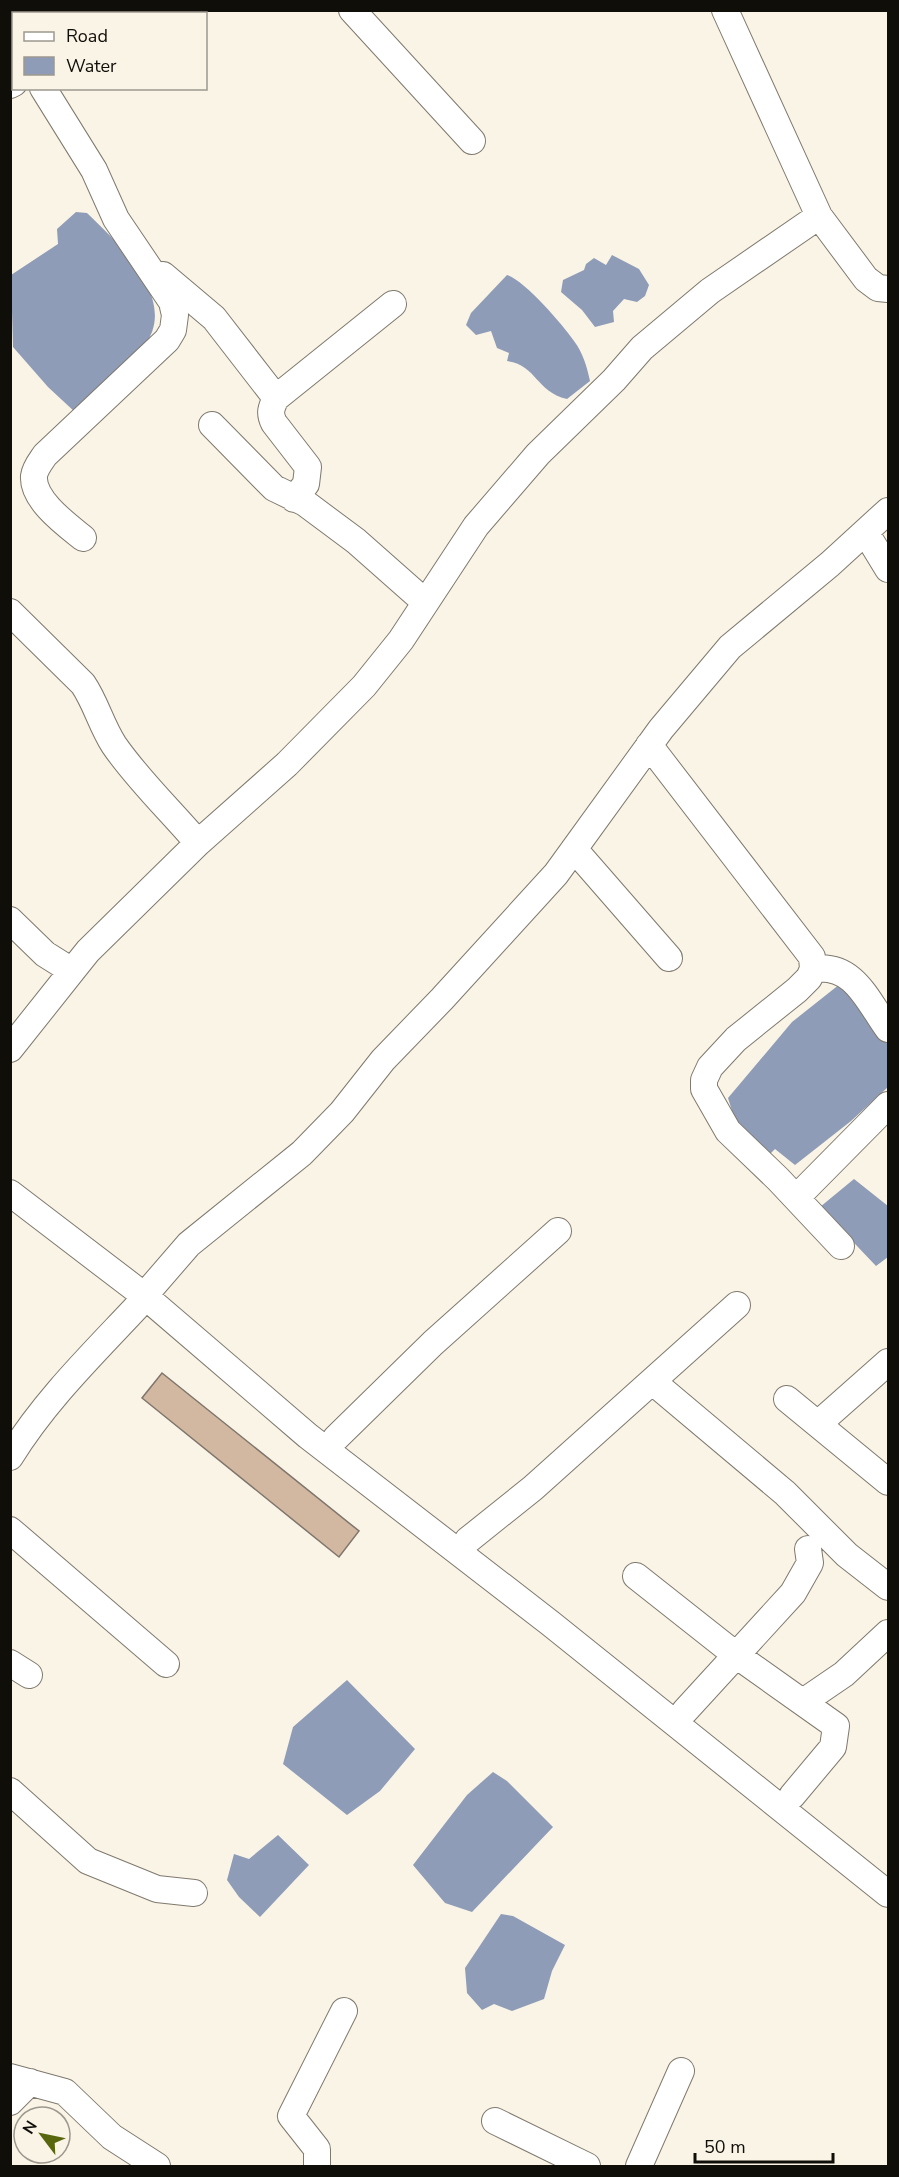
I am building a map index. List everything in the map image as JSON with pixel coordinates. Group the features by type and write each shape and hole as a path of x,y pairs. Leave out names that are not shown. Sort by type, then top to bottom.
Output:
{"street":[{"path":"351,10 472,141"},
{"path":"724,10 819,216 866,279 878,288 888,289"},
{"path":"44,90 94,170 116,219 147,262 172,303 175,315 173,330 166,340 45,455 34,473 34,482 39,494 52,513 83,538"},
{"path":"10,1049 88,951 198,843 287,764 364,686 400,640 476,526 538,454 614,380 642,348 710,291 819,216"},
{"path":"147,262 214,318 276,398"},
{"path":"294,499 306,484 308,467 270,415 276,398 393,304"},
{"path":"212,425 274,488 305,503 356,541 426,602"},
{"path":"10,1457 32,1422 189,1244 302,1153 342,1112 383,1060 520,915 574,849 649,745 730,647 866,533 888,511"},
{"path":"866,533 888,569"},
{"path":"10,612 83,684 92,697 102,726 116,747 198,843"},
{"path":"649,745 812,957 813,969 809,978 736,1039 710,1067 704,1080 704,1089 710,1104 728,1131 841,1246"},
{"path":"574,849 669,958"},
{"path":"10,920 45,954 72,971"},
{"path":"813,969 829,967 846,974 888,1029"},
{"path":"796,1198 888,1106"},
{"path":"10,1175 308,1436 765,1786 792,1796 888,1873"},
{"path":"10,1193 336,1438 684,1711 888,1894"},
{"path":"336,1438 433,1343 558,1231"},
{"path":"468,1540 533,1488 737,1305"},
{"path":"818,1424 888,1362"},
{"path":"653,1382 785,1493 847,1555 888,1587"},
{"path":"787,1399 888,1482"},
{"path":"10,1530 166,1664"},
{"path":"684,1711 793,1593 810,1563 808,1549"},
{"path":"636,1576 736,1655 836,1726 833,1747 792,1796"},
{"path":"803,1702 844,1674 888,1634"},
{"path":"10,1791 88,1861 157,1889 194,1893"},
{"path":"317,2166 317,2149 291,2116 344,2011"},
{"path":"639,2166 681,2071"},
{"path":"10,2102 20,2079 65,2092 112,2137 157,2166"},
{"path":"495,2121 587,2166"}],"water":[{"path":"76,212 87,213 136,266 146,282 155,316 152,332 138,354 76,413 48,387 13,347 11,275 58,244 57,229"},
{"path":"612,255 639,269 649,285 645,296 637,302 624,299 613,311 614,322 595,327 582,310 561,292 563,280 584,270 586,264 594,258 606,265"},
{"path":"507,275 523,285 543,304 580,350 590,381 567,399 548,390 525,368 507,361 509,353 497,348 491,331 476,335 466,325 471,313"},
{"path":"845,980 888,1026 888,1087 851,1121 795,1165 775,1149 767,1157 734,1117 728,1098 792,1022"},
{"path":"854,1179 888,1206 888,1257 876,1266 820,1207"},
{"path":"347,1680 415,1749 380,1791 347,1815 283,1764 293,1727"},
{"path":"493,1772 507,1781 553,1827 472,1912 445,1903 413,1865 467,1795"},
{"path":"278,1835 309,1865 260,1917 239,1897 227,1880 234,1854 249,1859"},
{"path":"501,1914 513,1916 565,1945 552,1971 544,1999 512,2011 494,2004 482,2010 467,1993 465,1968"}],"building":[{"path":"162,1373 359,1531 339,1557 142,1398"}]}
